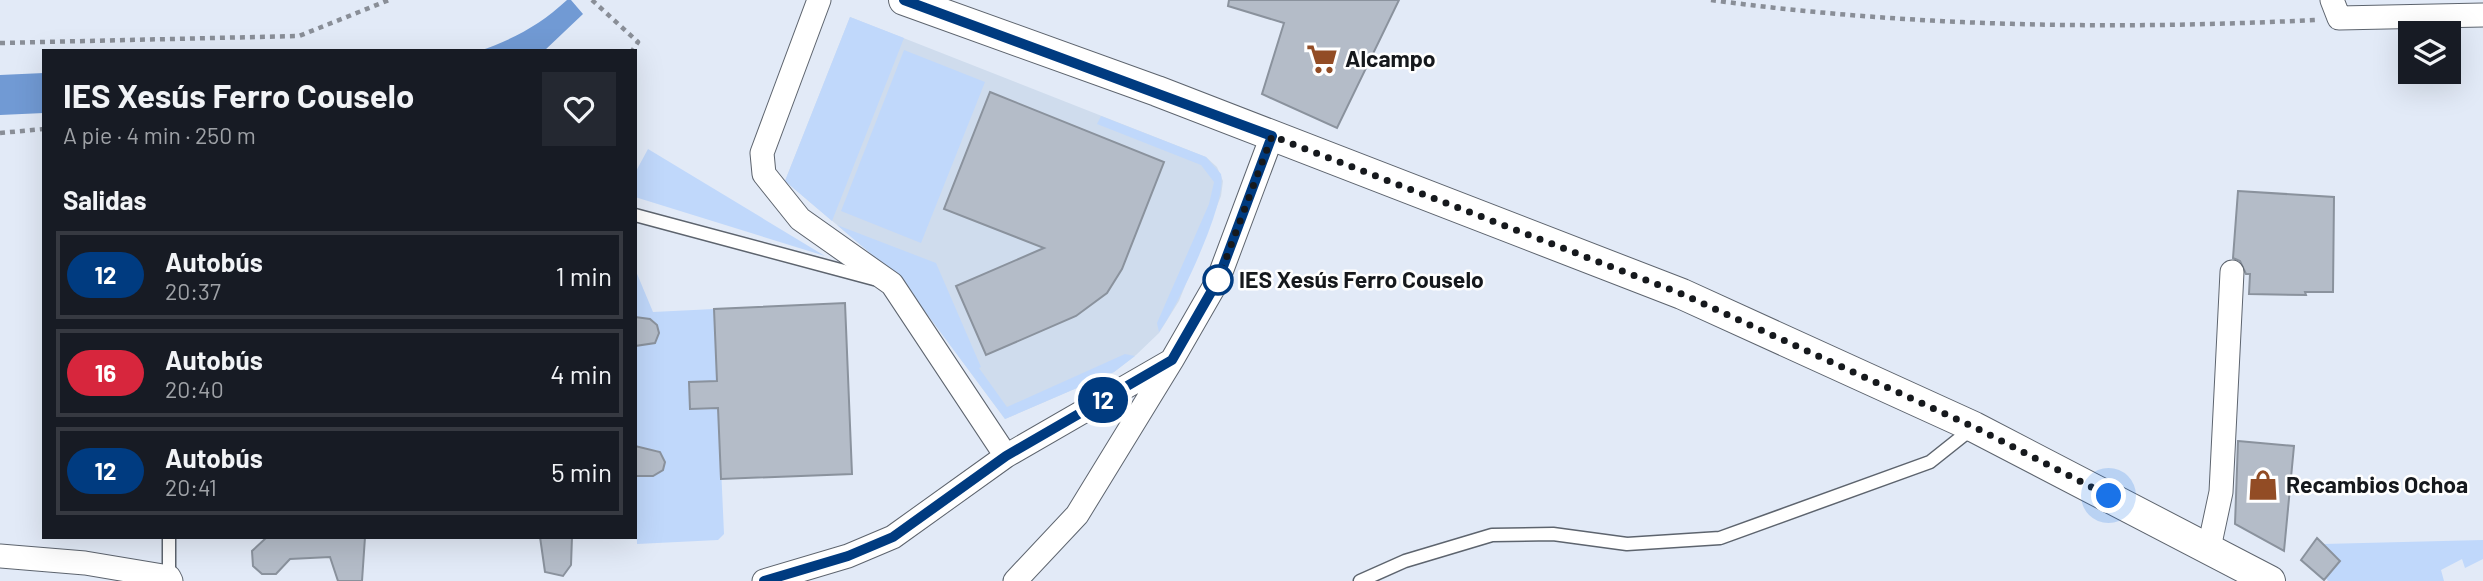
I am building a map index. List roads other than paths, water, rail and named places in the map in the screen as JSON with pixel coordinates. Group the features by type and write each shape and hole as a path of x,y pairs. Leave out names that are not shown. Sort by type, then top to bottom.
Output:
{"street":[{"path":"819,0 762,153 764,174 800,219 892,284 1006,456"},
{"path":"904,0 1272,136 1682,294 1974,427 2270,581"},
{"path":"2336,9 2483,15"},
{"path":"1015,581 1077,515 1172,360 1218,280 1272,136"},
{"path":"2209,548 2221,492 2232,272"},
{"path":"764,581 848,556 893,537 1006,456 1172,360"},
{"path":"0,556 85,563 170,579"}],"lane":[{"path":"961,6 1025,44"},
{"path":"637,216 892,284"},
{"path":"1360,581 1405,561 1492,535 1553,534 1627,544 1720,538 1930,462 1974,427"},
{"path":"169,539 170,579"}],"water":[{"path":"567,0 571,0 583,14 546,49 484,49 526,30"},
{"path":"42,73 42,113 0,115 0,75"}],"place":[{"name":"Alcampo","path":"1322,59"},
{"name":"IES Xesús Ferro Couselo","path":"1218,280"},
{"name":"Recambios Ochoa","path":"2263,485"}]}
